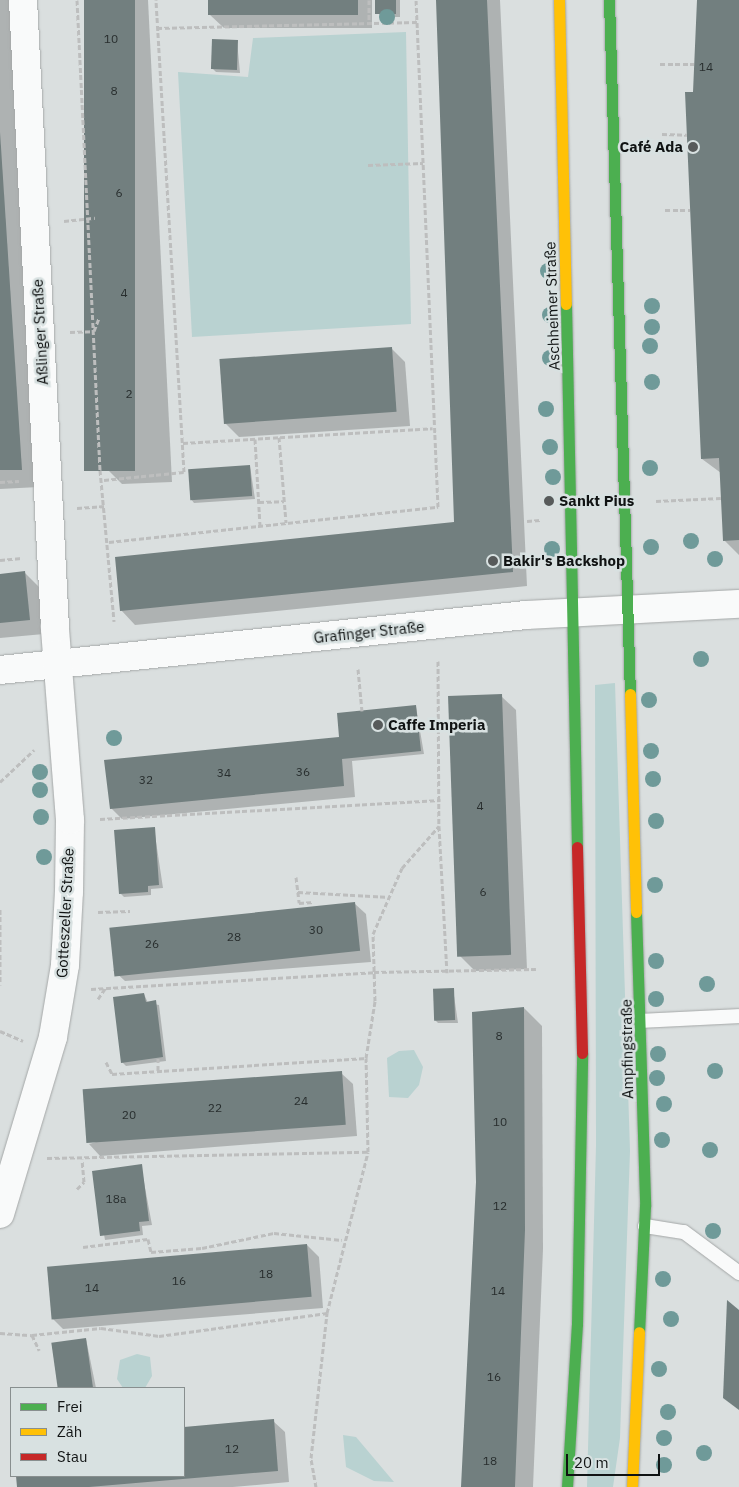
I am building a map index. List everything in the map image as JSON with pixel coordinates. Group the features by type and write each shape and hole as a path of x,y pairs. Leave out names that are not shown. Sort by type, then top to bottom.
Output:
{"main road":[{"name":"Aschheimer Straße","path":"559,0 575,612"},
{"path":"609,0 630,609"},
{"name":"Ampfingstraße","path":"630,609 641,1021 644,1226 632,1487"},
{"path":"567,1487 577,1324 583,1118 575,612"}],"street":[{"name":"Aßlinger Straße","path":"23,0 57,664"},
{"name":"Grafinger Straße","path":"0,670 575,612 739,604"},
{"name":"Gotteszeller Straße","path":"0,1214 52,1037 65,965 70,820 57,664"}],"lane":[{"path":"641,1021 739,1016"},
{"path":"644,1226 684,1232 739,1274"}],"path":[{"path":"76,0 94,331 114,621"},
{"path":"104,480 184,472 156,0"},
{"path":"369,0 369,22"},
{"path":"109,542 438,507 433,428 416,0"},
{"path":"157,28 417,22"},
{"path":"660,64 694,64"},
{"path":"662,134 687,135"},
{"path":"368,165 422,163"},
{"path":"665,210 690,210"},
{"path":"64,220 95,218"},
{"path":"94,331 99,318"},
{"path":"40,333 94,331"},
{"path":"182,443 433,428"},
{"path":"279,437 286,523"},
{"path":"255,439 260,526"},
{"path":"656,501 721,498"},
{"path":"259,502 284,501"},
{"path":"527,521 540,520"},
{"path":"438,661 439,826 447,973"},
{"path":"358,669 362,710"},
{"path":"0,782 39,746"},
{"path":"70,820 440,800"},
{"path":"316,1487 312,1458 327,1313 342,1240 368,1152 366,1058 374,972 373,934 402,868 439,826"},
{"path":"296,876 298,903 314,902"},
{"path":"298,892 390,897"},
{"path":"0,909 0,985"},
{"path":"81,990 374,972 447,973 536,968"},
{"path":"98,1000 106,987"},
{"path":"0,1031 28,1043"},
{"path":"158,1058 158,1072"},
{"path":"106,1062 112,1074 366,1058"},
{"path":"43,1158 82,1159 368,1152"},
{"path":"77,1189 84,1182 82,1159"},
{"path":"83,1247 148,1239 150,1252 194,1249 274,1233 342,1240"},
{"path":"0,1332 32,1335 101,1328 159,1336 327,1313"},
{"path":"32,1335 39,1350"}],"shaded area":[{"path":"406,32 411,324 192,337 178,72 248,77 253,38"},
{"path":"615,683 630,1151 620,1438 613,1487 587,1487 596,1145 595,685"},
{"path":"414,1050 423,1067 419,1085 408,1098 389,1097 387,1058 399,1051"},
{"path":"137,1354 150,1357 152,1376 146,1387 122,1387 117,1379 120,1360"},
{"path":"343,1435 356,1437 394,1482 374,1481 346,1467"}],"building":[{"path":"84,0 135,0 135,471 84,471"},
{"path":"208,0 358,0 358,15 208,15"},
{"path":"375,0 396,0 396,14 375,14"},
{"path":"436,0 487,0 513,572 120,611 115,557 454,522"},
{"path":"697,0 739,0 739,540 723,541 719,458 701,459 685,92 693,92"},
{"path":"212,39 238,40 237,70 211,69"},
{"path":"0,132 22,470 0,470"},
{"path":"392,347 397,412 224,424 219,359"},
{"path":"250,465 252,496 190,500 188,469"},
{"path":"25,571 30,620 0,623 0,574"},
{"path":"502,694 511,955 457,957 448,696"},
{"path":"416,705 421,751 342,759 344,786 110,809 104,760 339,737 337,713"},
{"path":"155,827 159,885 148,886 148,892 119,894 114,830"},
{"path":"355,902 360,951 114,977 109,928"},
{"path":"454,988 455,1020 434,1021 433,989"},
{"path":"144,993 146,1002 156,1000 163,1057 121,1063 113,997"},
{"path":"524,1007 525,1230 515,1487 461,1487 476,1182 472,1012"},
{"path":"342,1071 346,1125 86,1143 83,1089"},
{"path":"142,1164 149,1221 139,1222 140,1231 100,1236 92,1171"},
{"path":"307,1244 312,1297 52,1320 47,1267"},
{"path":"727,1300 739,1310 739,1410 723,1398"},
{"path":"86,1338 93,1387 58,1387 51,1343"},
{"path":"274,1419 278,1471 89,1487 17,1487 16,1477 185,1477 185,1427"}],"traffic: fast":[{"path":"609,0 630,694"},
{"path":"566,304 577,847"},
{"path":"636,912 645,1206 639,1332"},
{"path":"567,1487 577,1324 582,1053"}],"traffic: slow":[{"path":"559,0 566,304"},
{"path":"630,694 636,912"},
{"path":"632,1487 639,1332"}],"traffic: jam":[{"path":"577,847 582,1053"}],"place":[{"name":"Café Ada","path":"693,147"},
{"name":"Sankt Pius","path":"549,501"},
{"name":"Bakir's Backshop","path":"493,561"},
{"name":"Caffe Imperia","path":"378,725"}]}
